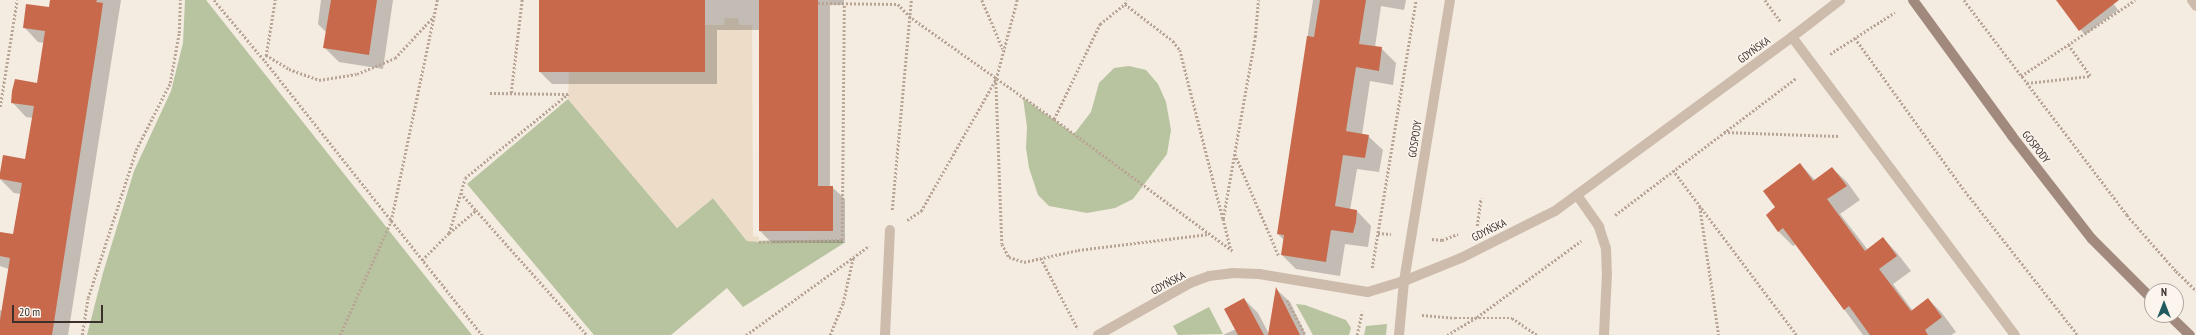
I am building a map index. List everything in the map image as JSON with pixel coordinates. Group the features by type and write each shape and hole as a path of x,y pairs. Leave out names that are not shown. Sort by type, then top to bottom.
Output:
{"street":[{"name":"GOSPODY","path":"1399,335 1404,281 1450,0"},
{"name":"GDYŃSKA","path":"1098,335 1190,283 1209,276 1232,273 1259,274 1368,292 1404,281 1461,258 1555,211 1840,0"},
{"name":"GOSPODY","path":"1913,0 2012,136 2092,239 2144,291"},
{"path":"2192,0 2196,6"},
{"path":"1792,37 2015,335"},
{"path":"1577,195 1599,227 1606,249 1607,273 1604,335"},
{"path":"885,335 890,230"},
{"path":"2177,323 2190,335"}],"path":[{"path":"0,107 2,85 17,0"},
{"path":"82,335 88,298 136,150 170,83 179,33 180,0"},
{"path":"214,0 265,61 482,335"},
{"path":"265,61 275,0"},
{"path":"340,335 392,221 437,0"},
{"path":"511,93 522,0"},
{"path":"890,230 911,0"},
{"path":"982,0 1004,50"},
{"path":"746,335 890,230 921,211 996,79 1017,0"},
{"path":"1054,119 1100,24 1125,4 1127,0"},
{"path":"1223,219 1256,37 1258,0"},
{"path":"1368,292 1416,0"},
{"path":"1964,0 2127,215 2176,271 2196,290"},
{"path":"2022,76 2135,0"},
{"path":"818,3 851,2 898,4 909,16 1054,119 1230,248 1259,274"},
{"path":"759,242 842,240 844,3"},
{"path":"1125,4 1173,41 1180,50 1230,248"},
{"path":"1447,335 1477,317 1599,227 1813,65 1895,12"},
{"path":"266,55 289,69 319,80 357,74 395,58 434,16"},
{"path":"1855,38 1965,191 2078,335"},
{"path":"2027,83 2090,76 2068,45"},
{"path":"996,79 1002,244 1010,257 1024,262 1078,250 1209,234"},
{"path":"449,234 465,178 568,94 490,93"},
{"path":"1724,132 1867,137"},
{"path":"1235,153 1289,280"},
{"path":"1673,170 1797,335"},
{"path":"461,193 587,335"},
{"path":"1476,227 1482,198"},
{"path":"1700,206 1719,335"},
{"path":"422,260 476,210"},
{"path":"1378,233 1442,240 1463,232"},
{"path":"830,335 843,303 853,258"},
{"path":"1041,258 1081,335"},
{"path":"1285,297 1306,335"}],"green space":[{"path":"185,0 206,0 472,335 87,335 103,273 134,171 171,91 183,43"},
{"path":"1129,66 1146,70 1158,84 1166,102 1171,130 1167,154 1133,199 1115,208 1087,213 1049,206 1038,195 1029,168 1026,148 1027,127 1023,98 1074,134 1091,112 1099,83 1114,68"},
{"path":"568,99 677,228 713,198 747,241 842,240 844,243 743,307 727,288 671,335 594,335 467,184"},
{"path":"1296,304 1305,305 1346,320 1351,328 1349,335 1313,335"},
{"path":"1209,307 1223,334 1178,335 1173,326"},
{"path":"1387,324 1386,335 1364,335 1366,326"}],"shaded area":[{"path":"725,18 738,18 739,25 752,25 753,236 759,237 759,242 747,241 713,198 677,228 568,99 569,72 705,25 724,25"}],"building":[{"path":"50,0 97,0 96,2 103,3 52,335 0,335 0,320 10,258 0,256 0,232 13,234 22,183 0,179 0,173 3,155 25,159 34,106 11,103 12,91 15,79 37,83 45,31 23,28 26,4 49,7"},
{"path":"331,0 377,0 369,55 323,48"},
{"path":"539,0 705,0 705,72 539,72"},
{"path":"759,0 818,0 818,186 833,186 833,231 759,231"},
{"path":"1320,0 1366,0 1359,44 1382,47 1379,71 1356,67 1346,131 1369,135 1365,158 1343,155 1335,206 1357,210 1356,222 1353,233 1331,230 1326,262 1281,255 1284,235 1277,234 1307,36 1314,37"},
{"path":"2056,0 2119,0 2079,31"},
{"path":"1800,163 1813,181 1832,167 1847,186 1827,199 1865,251 1883,237 1897,256 1879,269 1911,311 1928,298 1942,317 1925,330 1928,335 1870,335 1849,306 1844,310 1783,228 1778,232 1766,215 1775,207 1763,191"},
{"path":"1276,287 1300,335 1268,335"},
{"path":"1244,298 1264,335 1238,335 1224,309"}]}
